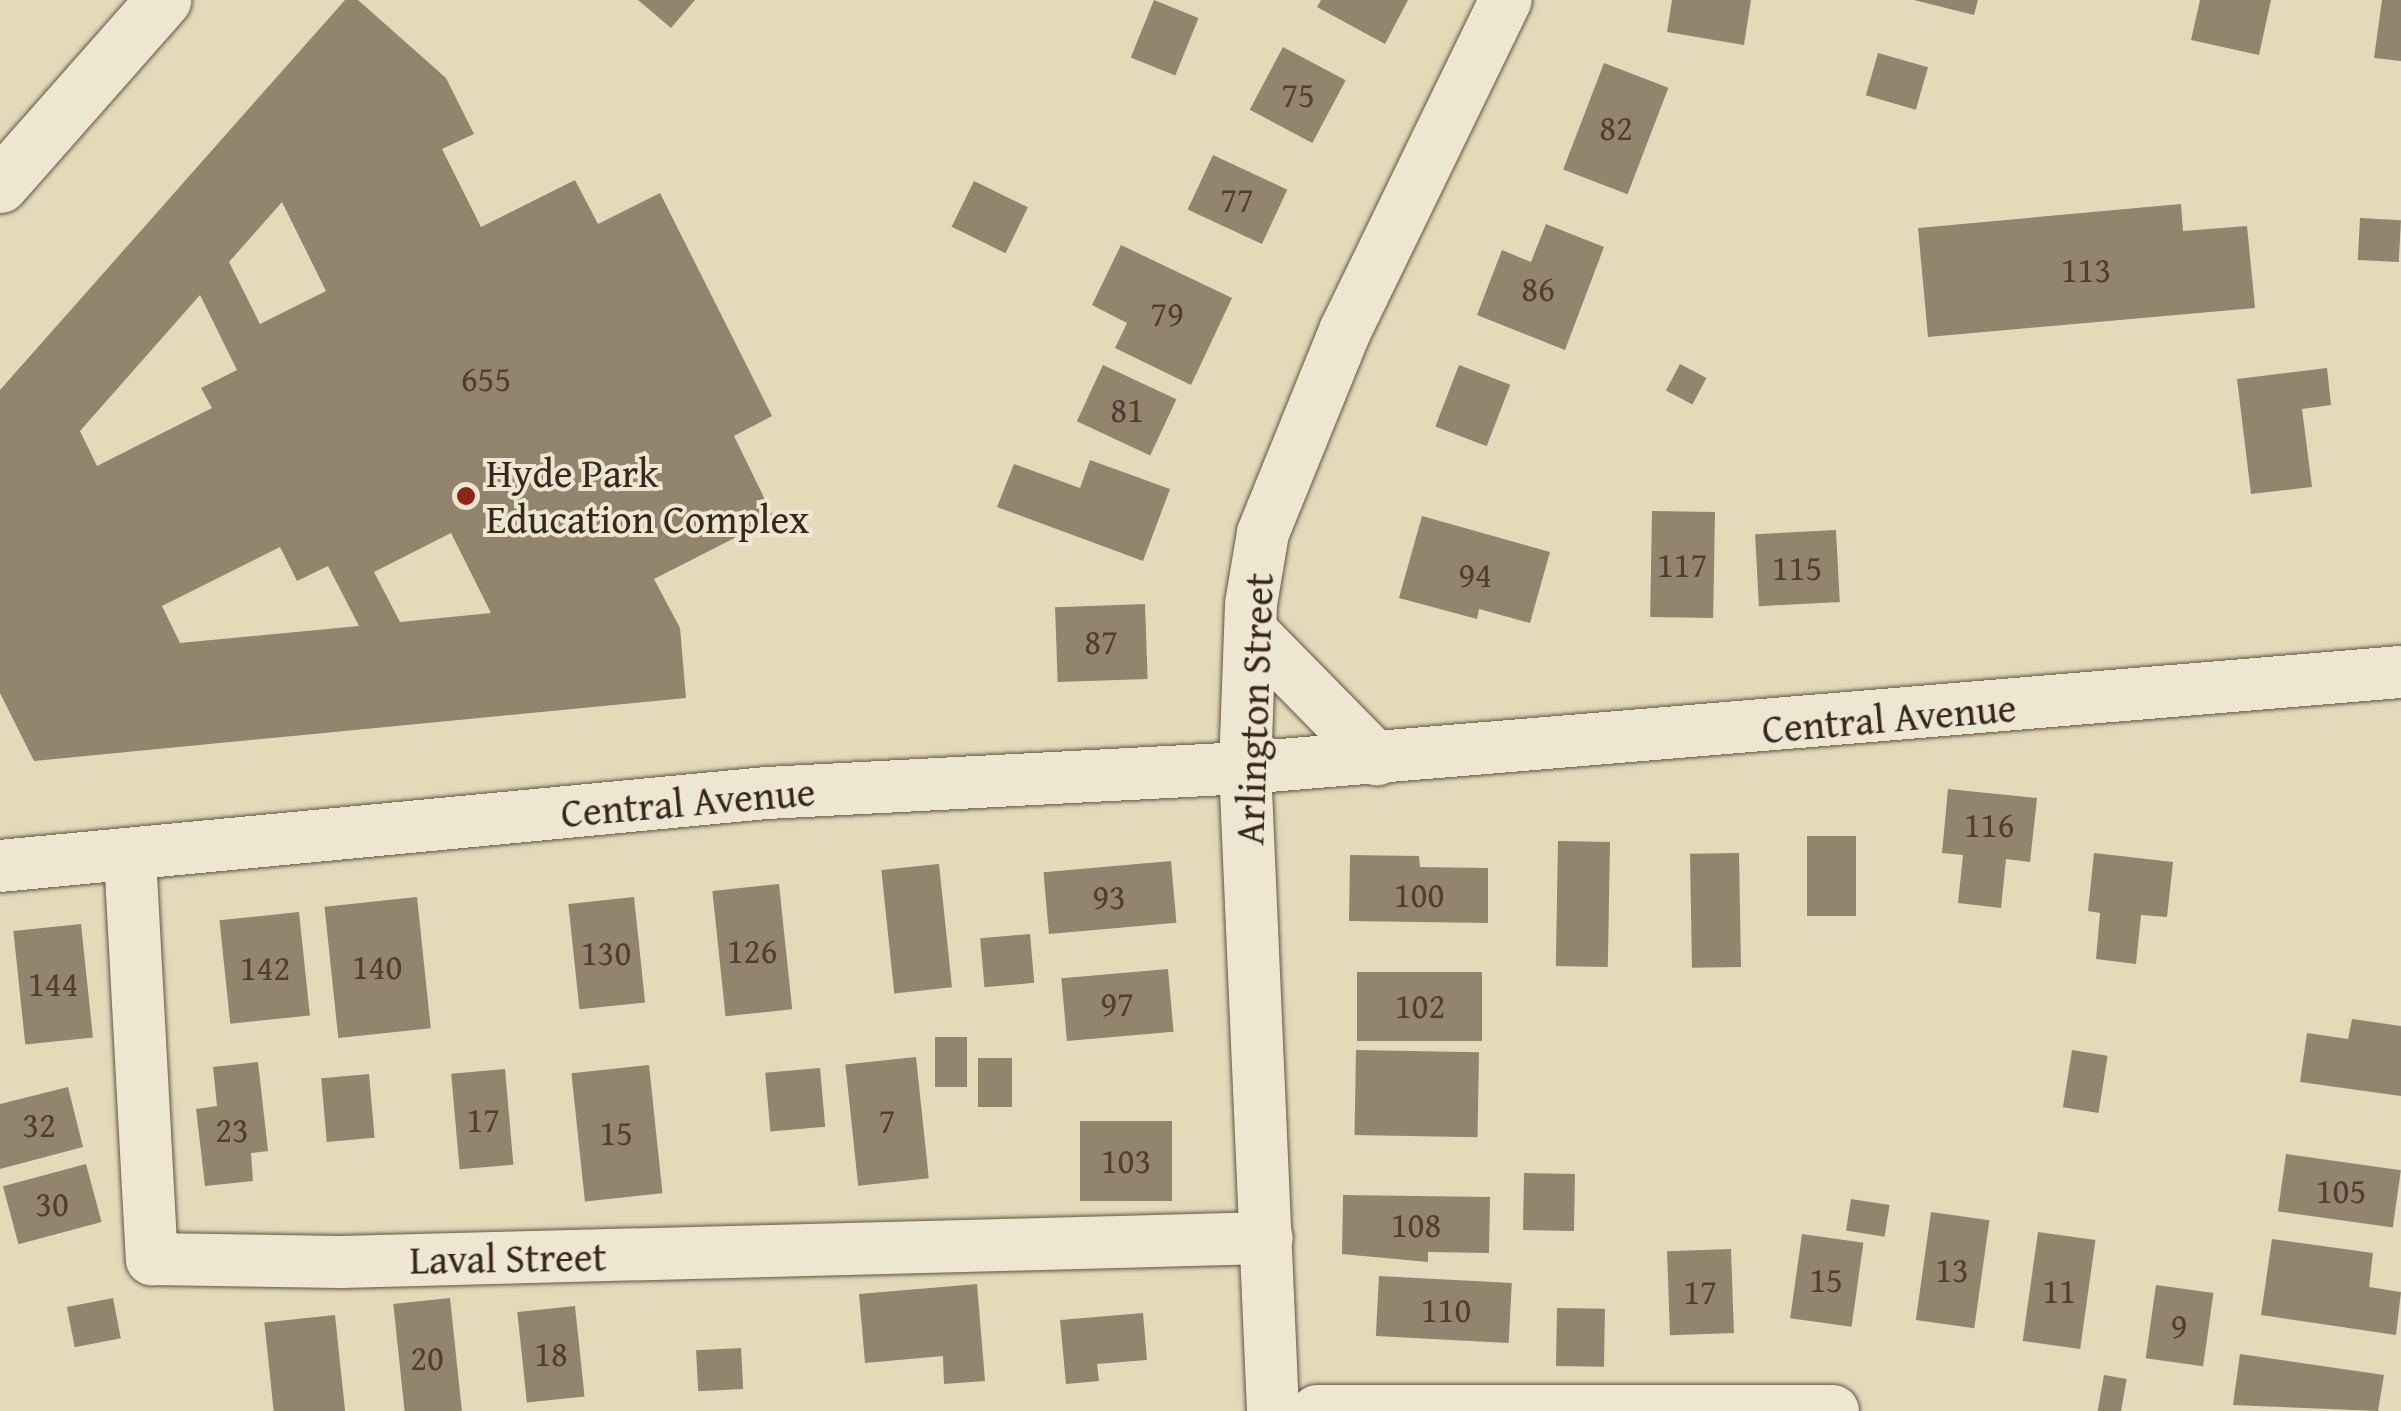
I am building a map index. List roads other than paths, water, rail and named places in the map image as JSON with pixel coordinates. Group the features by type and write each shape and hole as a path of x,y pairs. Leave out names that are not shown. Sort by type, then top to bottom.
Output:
{"street":[{"path":"0,185 163,0"},
{"name":"Arlington Street","path":"1273,1411 1245,768 1251,631 1262,532 1345,331 1506,0"},
{"path":"1251,631 1377,759"},
{"name":"Central Avenue","path":"0,866 767,793 1377,759 2401,672"},
{"name":"Laval Street","path":"130,856 152,1259 341,1262 1268,1238"},
{"path":"1317,1411 1833,1411"}],"place":[{"name":"Hyde Park Education Complex","path":"466,496"}]}
